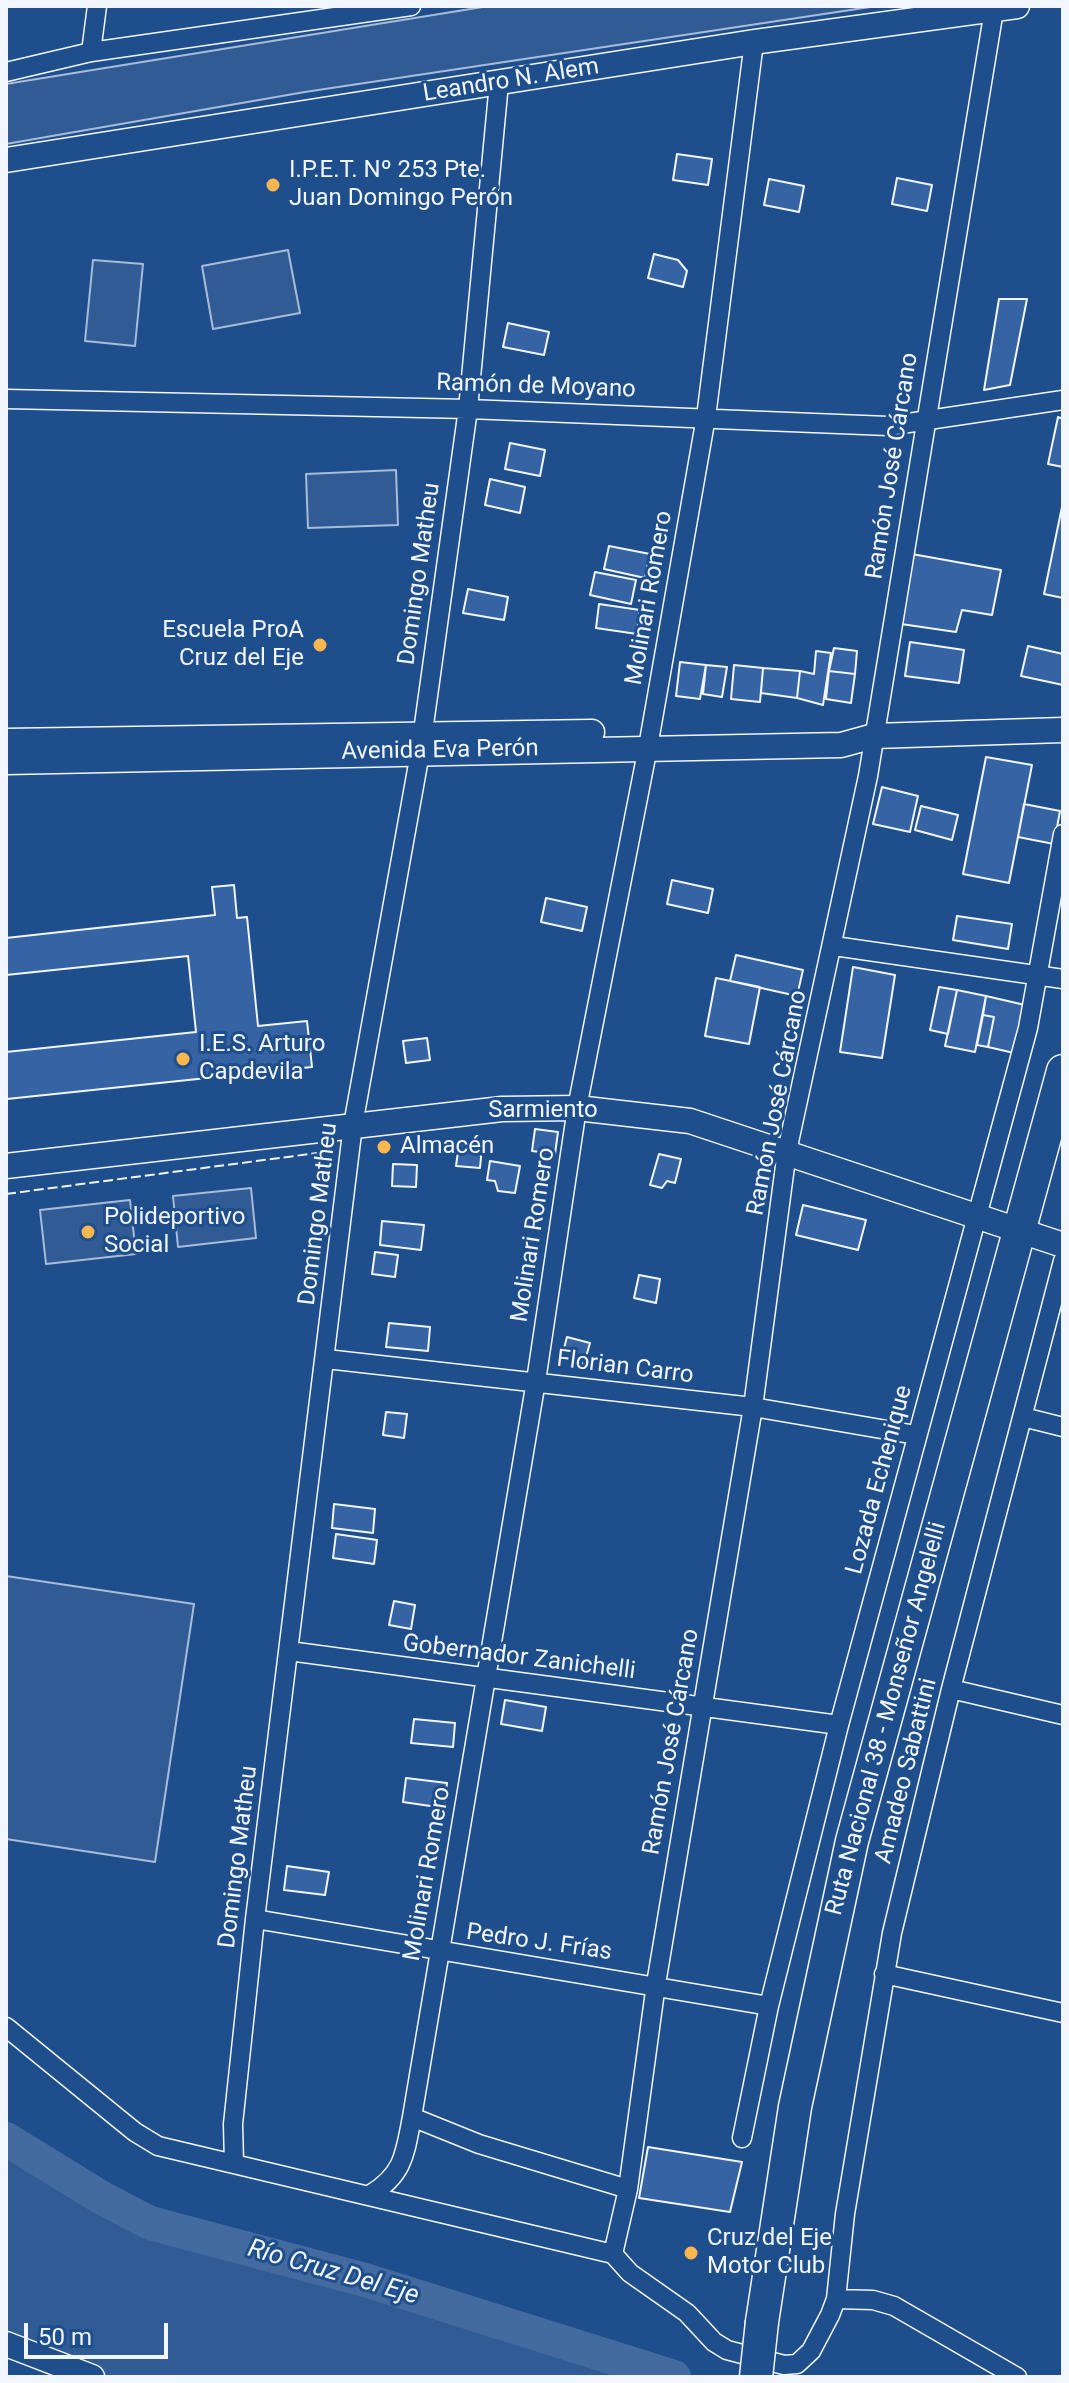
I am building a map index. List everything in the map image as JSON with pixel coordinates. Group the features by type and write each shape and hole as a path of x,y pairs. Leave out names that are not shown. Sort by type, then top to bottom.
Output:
{"highway":[{"name":"Ruta Nacional 38 - Monseñor Angelelli","path":"756,2377 795,2107 835,1916 1063,1071"}],"main road":[{"name":"Leandro N. Alem","path":"6,160 754,42 1006,8"},
{"name":"Avenida Eva Perón","path":"6,741 421,743 649,739 841,745 874,736 1063,730"},
{"name":"Avenida Eva Perón","path":"6,762 421,743"},
{"name":"Sarmiento","path":"6,1166 502,1109 577,1108 690,1121 787,1151 1019,1233 1063,1245"},
{"path":"6,2344 92,2377"}],"street":[{"path":"91,52 97,6"},
{"path":"6,72 91,52 411,6"},
{"name":"Ramón José Cárcano","path":"613,2254 628,2189 656,1984 753,1407 787,1151 834,946 874,736 924,423 1006,8"},
{"name":"Molinari Romero","path":"371,2194 391,2182 404,2156 412,2117 536,1381 577,1108 649,739 706,417 754,42"},
{"name":"Domingo Matheu","path":"234,2163 233,2124 255,1919 353,1125 421,743 468,409 499,83"},
{"name":"Ramón de Moyano","path":"6,399 468,409 888,426 1063,400"},
{"name":"Lozada Echenique","path":"742,2138 769,2006 839,1725 1028,1028 1063,834"},
{"path":"834,946 1063,979"},
{"name":"Amadeo Sabattini","path":"613,2254 630,2273 687,2313 714,2342 727,2350 784,2365 797,2364 811,2351 836,2299 845,2214 884,1974 951,1689 1063,1261"},
{"name":"Florian Carro","path":"326,1359 753,1407 916,1435"},
{"path":"1023,1417 1063,1427"},
{"name":"Gobernador Zanichelli","path":"289,1651 839,1725"},
{"path":"951,1689 1063,1715"},
{"name":"Pedro J. Frías","path":"255,1919 439,1953 656,1984 769,2006"},
{"path":"884,1974 1063,2013"},
{"path":"6,2027 135,2132 158,2146 371,2194 613,2254"},
{"path":"412,2117 479,2144 628,2189"},
{"path":"836,2299 873,2300 894,2306 1017,2377"}],"shaded area":[{"path":"489,6 877,6 305,92 6,144 6,84"},
{"path":"288,250 300,313 213,329 202,266"},
{"path":"93,260 143,264 135,346 85,341"},
{"path":"396,470 398,525 308,528 306,474"},
{"path":"251,1188 256,1238 178,1247 173,1196"},
{"name":"Polideportivo Social","path":"130,1200 136,1254 46,1264 40,1210"},
{"path":"6,1576 194,1604 155,1862 6,1839"},
{"path":"6,2139 102,2198 150,2223 365,2280 634,2365 633,2377 92,2377 6,2344"}],"building":[{"path":"677,154 712,159 708,185 673,180"},
{"path":"897,178 932,185 927,211 892,204"},
{"path":"769,179 804,186 799,212 764,205"},
{"path":"654,254 678,260 687,271 683,287 648,278"},
{"path":"999,299 1027,299 1010,385 984,390"},
{"path":"508,323 549,332 544,355 503,347"},
{"path":"1058,417 1063,419 1063,467 1048,464"},
{"path":"510,443 545,450 540,476 505,469"},
{"path":"490,479 525,487 520,513 485,505"},
{"path":"1063,502 1063,598 1044,594"},
{"path":"609,546 650,554 645,578 604,569"},
{"path":"912,554 1001,570 992,615 962,610 956,632 901,624"},
{"path":"595,572 636,580 631,604 590,595"},
{"path":"468,589 508,597 504,620 463,613"},
{"path":"599,604 640,610 637,634 596,628"},
{"path":"910,642 964,650 959,683 905,676"},
{"path":"1028,646 1063,654 1063,685 1021,676"},
{"path":"834,648 857,651 855,674 829,671"},
{"path":"816,651 831,653 823,705 797,698 800,671 814,674"},
{"path":"680,662 706,665 700,699 676,696"},
{"path":"706,665 727,667 722,697 703,694"},
{"path":"734,665 763,668 760,702 731,699"},
{"path":"763,668 800,671 797,698 761,693"},
{"path":"829,671 855,674 851,703 826,699"},
{"path":"986,757 1032,765 1009,883 963,874"},
{"path":"882,787 918,796 910,832 873,824"},
{"path":"1024,804 1060,811 1054,844 1018,837"},
{"path":"921,806 958,815 952,840 915,830"},
{"path":"672,880 713,889 708,913 667,904"},
{"path":"234,885 237,918 247,917 258,1026 307,1021 312,1067 7,1099 6,1052 196,1032 188,956 6,975 6,938 215,915 212,887"},
{"path":"546,898 587,907 582,931 541,922"},
{"path":"957,916 1012,924 1008,949 953,940"},
{"path":"736,955 803,970 797,996 730,981"},
{"path":"853,967 895,975 882,1058 840,1052"},
{"path":"716,978 760,987 749,1044 705,1036"},
{"path":"939,987 957,990 948,1034 930,1030"},
{"path":"957,990 986,996 975,1052 945,1046"},
{"path":"986,996 1025,1005 1014,1053 988,1047 994,1017 983,1015"},
{"path":"983,1015 994,1017 988,1047 977,1045"},
{"path":"427,1038 430,1060 406,1063 403,1041"},
{"path":"535,1129 558,1132 555,1154 532,1151"},
{"path":"459,1144 482,1147 480,1168 456,1166"},
{"path":"659,1154 681,1159 675,1183 667,1181 662,1188 650,1185"},
{"path":"490,1161 520,1166 515,1193 498,1191 495,1181 487,1180"},
{"path":"393,1164 417,1165 416,1187 392,1186"},
{"path":"803,1205 866,1220 858,1250 796,1235"},
{"path":"382,1221 424,1225 421,1250 380,1245"},
{"path":"375,1252 398,1255 395,1277 372,1274"},
{"path":"639,1275 660,1279 656,1303 634,1298"},
{"path":"389,1323 430,1327 428,1351 386,1347"},
{"path":"567,1337 590,1343 584,1364 561,1359"},
{"path":"386,1412 407,1414 404,1438 383,1435"},
{"path":"334,1504 375,1509 373,1533 332,1528"},
{"path":"336,1534 377,1540 374,1564 333,1558"},
{"path":"394,1601 415,1605 411,1629 389,1625"},
{"path":"505,1700 546,1707 542,1731 501,1724"},
{"path":"414,1719 455,1723 453,1747 411,1743"},
{"path":"406,1778 447,1783 444,1808 403,1802"},
{"path":"287,1866 329,1872 325,1895 284,1890"},
{"path":"648,2147 742,2162 730,2212 639,2198"}],"waterway":[{"name":"Río Cruz Del Eje","path":"6,2139 102,2198 150,2223 365,2280 674,2377"}],"fence":[{"path":"6,1194 325,1152"}],"place":[{"name":"I.P.E.T. Nº 253 Pte. Juan Domingo Perón","path":"273,185"},
{"name":"Escuela ProA Cruz del Eje","path":"320,645"},
{"name":"I.E.S. Arturo Capdevila","path":"183,1059"},
{"name":"Almacén","path":"384,1147"},
{"name":"Polideportivo Social","path":"88,1232"},
{"name":"Cruz del Eje Motor Club","path":"691,2253"}]}
